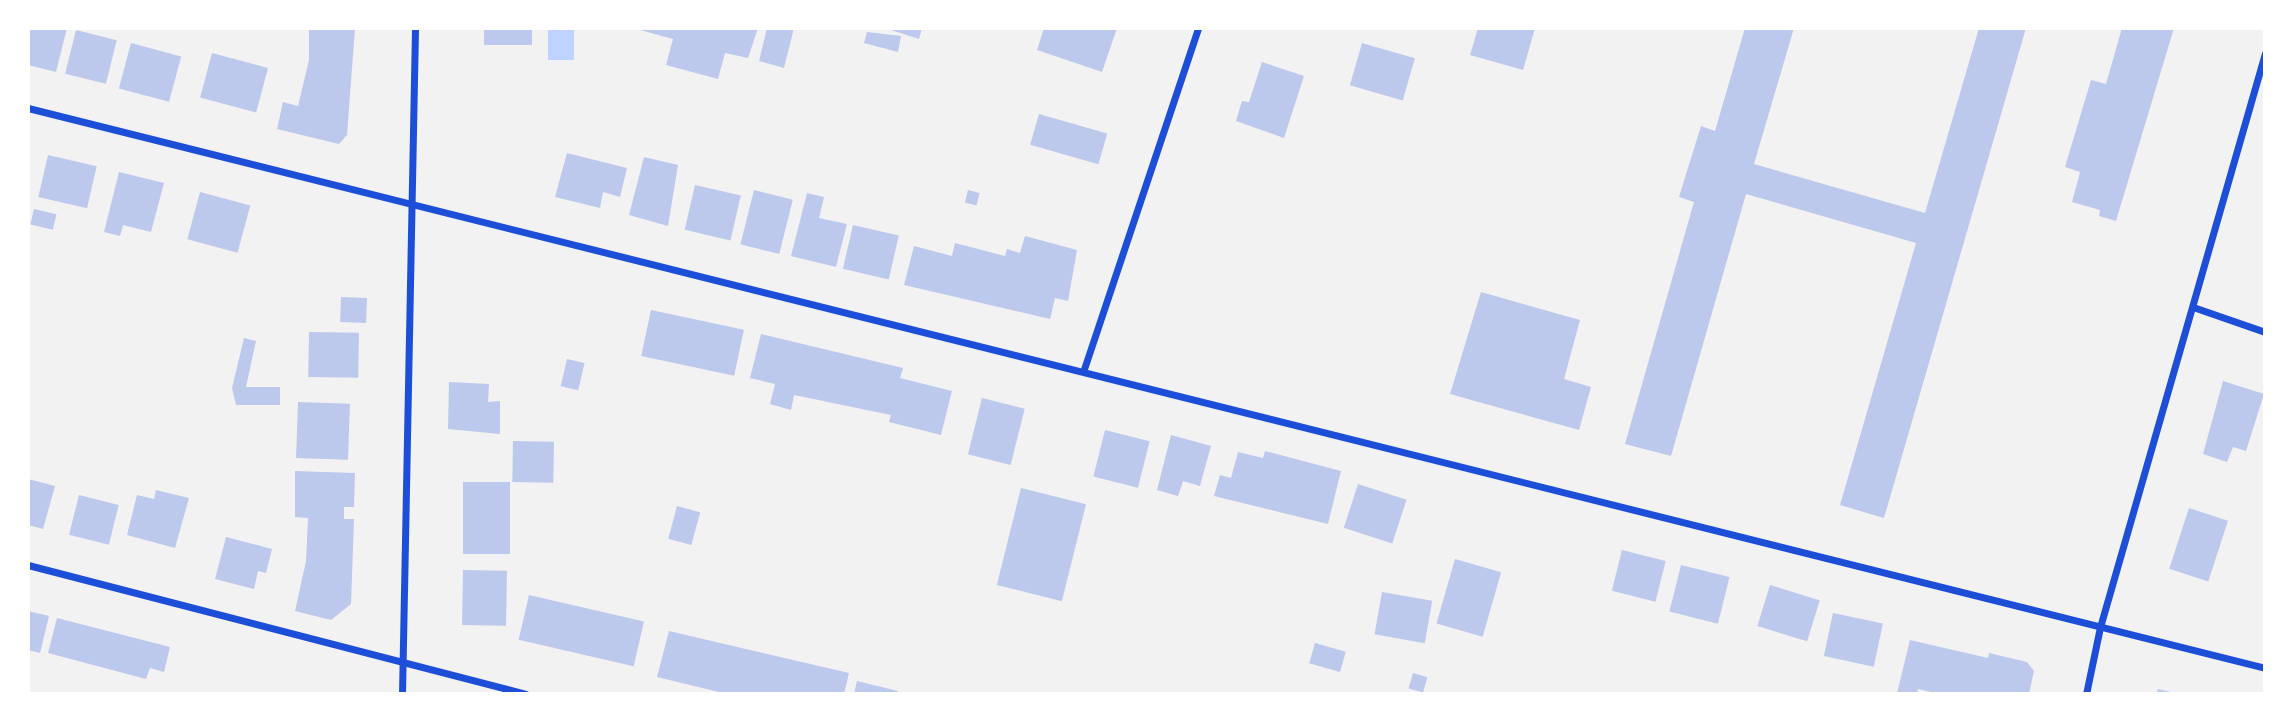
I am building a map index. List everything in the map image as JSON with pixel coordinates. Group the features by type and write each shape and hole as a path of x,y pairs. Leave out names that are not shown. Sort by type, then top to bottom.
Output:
{"street":[{"path":"402,694 415,28"},
{"path":"1084,369 1198,28"},
{"path":"2087,694 2099,627 2265,53"},
{"path":"28,108 1084,369 2265,668"},
{"path":"2193,307 2265,332"},
{"path":"28,565 526,694"}],"water":[{"path":"548,28 574,28 574,60 548,60"}],"building":[{"path":"28,28 67,28 56,72 28,65"},
{"path":"309,28 355,28 347,135 339,144 277,129 283,102 298,106 309,60"},
{"path":"484,28 532,28 532,45 484,45"},
{"path":"633,28 758,28 748,58 725,53 718,79 666,65 673,39"},
{"path":"767,28 794,28 784,68 759,61"},
{"path":"885,28 922,28 919,39"},
{"path":"1044,28 1117,28 1102,72 1037,50"},
{"path":"1478,28 1535,28 1523,70 1470,55"},
{"path":"1745,28 1794,28 1754,164 1925,213 1979,28 2026,28 1884,518 1840,505 1916,243 1746,194 1671,456 1625,444 1694,202 1679,197 1701,126 1715,131"},
{"path":"2122,28 2174,28 2116,221 2099,216 2100,210 2072,202 2080,172 2065,167 2091,80 2106,84"},
{"path":"76,30 117,40 106,84 65,74"},
{"path":"867,32 901,36 898,52 864,43"},
{"path":"131,43 181,56 169,102 119,88"},
{"path":"1362,43 1415,58 1403,100 1350,85"},
{"path":"212,53 268,68 256,112 200,97"},
{"path":"1262,62 1304,76 1284,138 1236,121 1242,101 1249,102"},
{"path":"1039,114 1107,134 1098,164 1030,145"},
{"path":"567,153 627,168 620,197 603,192 600,208 555,197"},
{"path":"48,155 97,166 87,208 38,197"},
{"path":"644,157 678,165 668,226 629,215"},
{"path":"119,172 164,183 151,232 123,225 120,236 104,232"},
{"path":"695,185 741,196 730,240 685,230"},
{"path":"754,190 793,200 779,254 740,244"},
{"path":"968,190 980,193 976,206 965,203"},
{"path":"200,192 250,205 238,253 187,239"},
{"path":"807,193 824,197 819,218 847,224 836,267 791,256"},
{"path":"34,209 56,214 53,230 30,225"},
{"path":"853,225 899,236 889,279 843,269"},
{"path":"1025,236 1077,250 1068,301 1055,298 1050,319 904,285 914,246 952,256 955,243 1005,256 1007,249 1020,253"},
{"path":"1481,292 1580,320 1564,379 1591,387 1579,430 1450,394"},
{"path":"341,297 367,298 366,323 340,322"},
{"path":"651,310 744,330 734,376 641,356"},
{"path":"309,332 359,333 358,378 308,377"},
{"path":"761,334 903,368 900,378 952,391 941,435 889,422 891,415 794,395 791,410 770,404 775,384 750,378"},
{"path":"244,338 256,341 246,387 280,387 280,405 236,405 232,388"},
{"path":"567,359 585,363 578,390 561,386"},
{"path":"2223,381 2264,394 2246,451 2233,447 2227,462 2203,454"},
{"path":"449,382 489,384 488,402 500,401 500,434 448,429"},
{"path":"982,398 1025,409 1011,465 968,454"},
{"path":"298,402 350,404 348,460 296,458"},
{"path":"1105,430 1150,441 1138,488 1093,477"},
{"path":"1171,435 1211,446 1200,486 1183,481 1178,496 1157,490"},
{"path":"513,441 554,442 553,483 512,482"},
{"path":"1265,451 1341,471 1328,524 1214,496 1220,475 1231,478 1238,452 1263,458"},
{"path":"295,471 355,473 354,507 344,507 344,519 354,519 351,604 331,620 295,611 306,561 308,518 295,517"},
{"path":"28,479 55,486 43,529 28,525"},
{"path":"463,482 510,482 510,554 463,554"},
{"path":"1358,484 1407,500 1392,544 1344,528"},
{"path":"1021,488 1086,504 1062,601 997,585"},
{"path":"156,490 189,498 175,548 127,535 137,495 154,499"},
{"path":"79,495 119,505 109,545 69,535"},
{"path":"677,506 700,512 691,545 668,539"},
{"path":"2189,508 2228,521 2208,582 2169,569"},
{"path":"226,537 272,549 266,573 258,571 254,589 215,579"},
{"path":"1622,550 1666,561 1656,602 1612,591"},
{"path":"1455,559 1501,572 1483,637 1437,623"},
{"path":"1681,565 1730,577 1718,624 1669,612"},
{"path":"463,570 507,571 506,626 462,625"},
{"path":"1770,585 1820,600 1807,641 1757,626"},
{"path":"1382,592 1432,601 1425,643 1375,634"},
{"path":"529,595 644,622 634,666 519,640"},
{"path":"28,611 49,616 40,653 28,650"},
{"path":"1833,613 1883,624 1874,667 1824,656"},
{"path":"57,618 170,647 164,672 150,668 146,679 48,653"},
{"path":"669,631 849,673 844,694 727,694 657,677"},
{"path":"1910,640 1988,658 1989,653 2027,662 2034,671 2029,694 1939,694 1918,689 1917,694 1897,693"},
{"path":"1315,643 1346,652 1340,672 1309,663"},
{"path":"1413,673 1427,677 1423,693 1409,688"},
{"path":"857,681 898,691 897,694 854,694"},
{"path":"2158,689 2175,693 2175,694 2156,694"}]}
